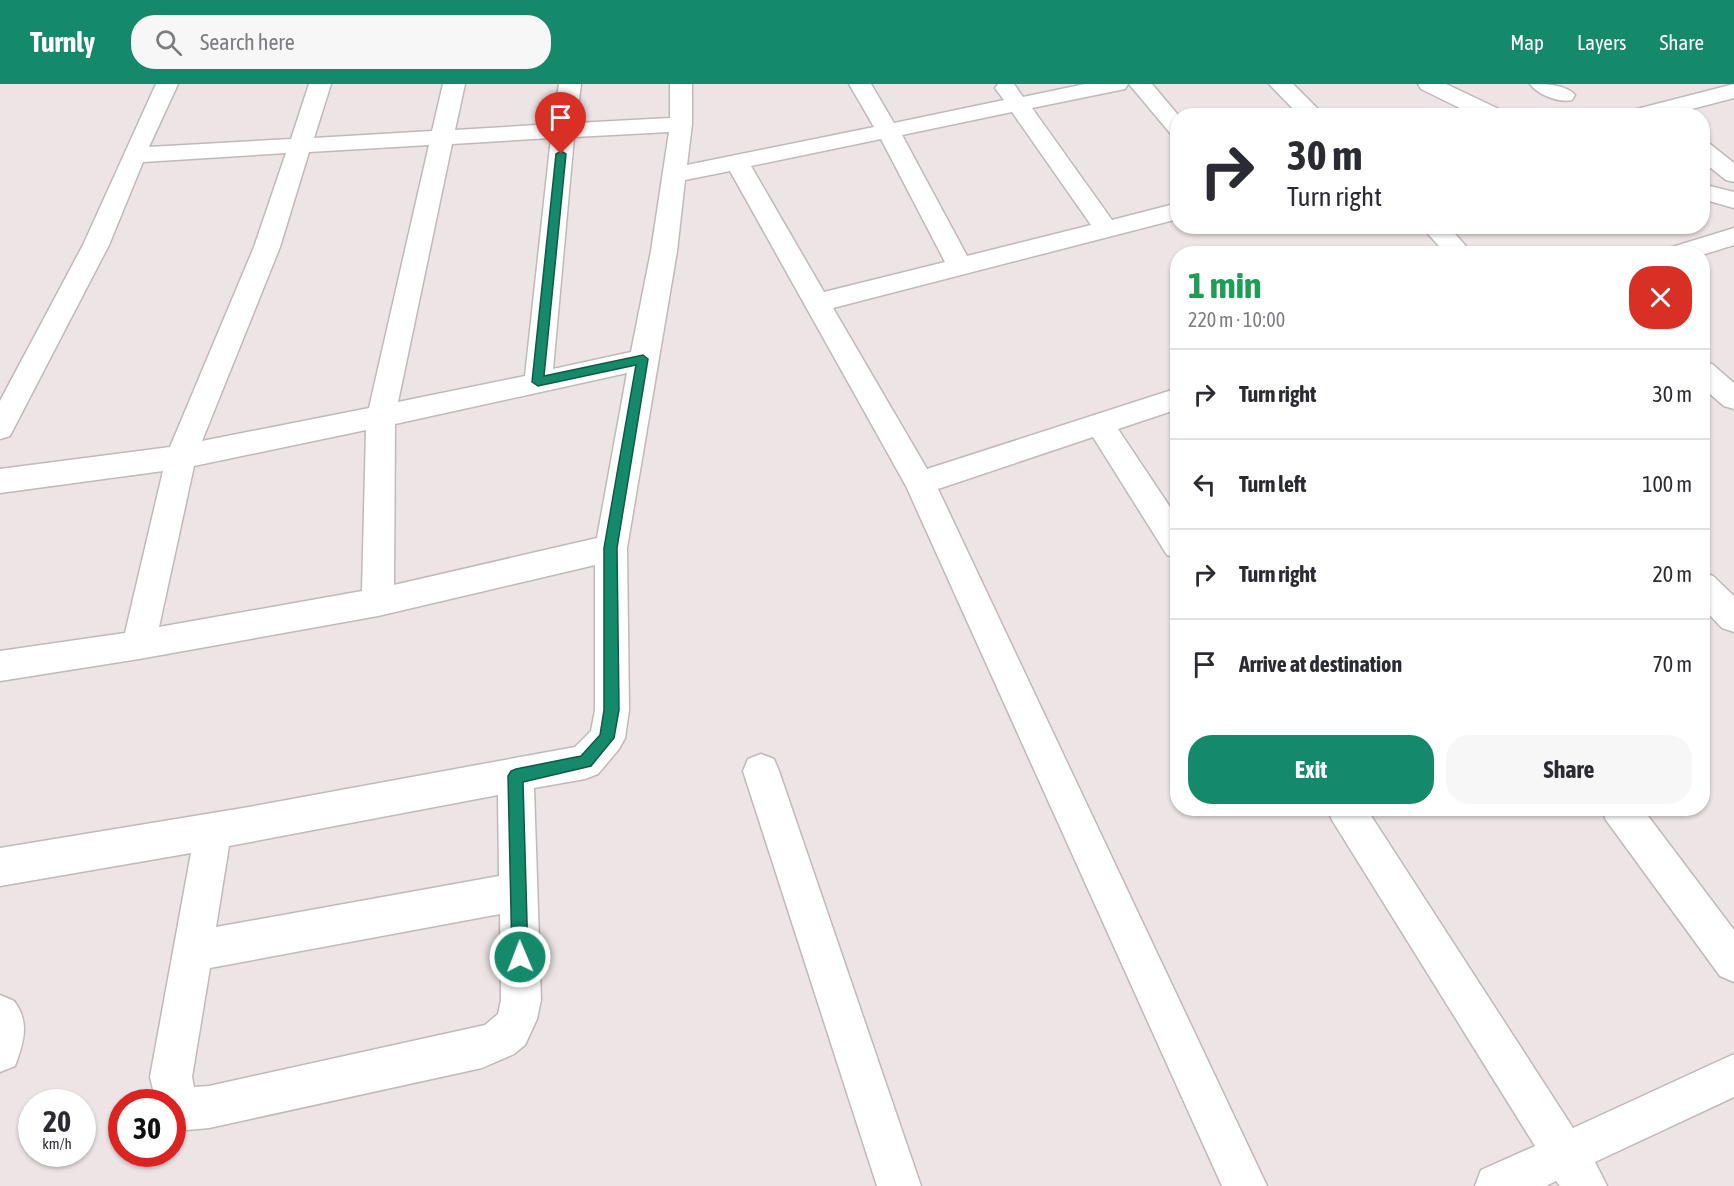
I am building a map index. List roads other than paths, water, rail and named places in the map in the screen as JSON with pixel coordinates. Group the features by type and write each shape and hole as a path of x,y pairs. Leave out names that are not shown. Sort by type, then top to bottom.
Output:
{"street":[{"path":"0,428 96,244 167,84"},
{"path":"139,645 181,457 267,247 320,84"},
{"path":"378,602 381,417 454,84"},
{"path":"538,382 563,131 570,84"},
{"path":"0,867 213,831 585,762 607,738 612,710 611,548 664,251 681,124 681,84"},
{"path":"860,84 888,131 960,267"},
{"path":"1003,84 1107,230"},
{"path":"674,175 1117,84"},
{"path":"1140,84 1170,119"},
{"path":"1280,84 1306,108"},
{"path":"1429,84 1478,108"},
{"path":"1541,84 1564,95"},
{"path":"1674,108 1734,92"},
{"path":"134,155 681,124"},
{"path":"1710,156 1734,175"},
{"path":"737,163 920,483 1245,1186"},
{"path":"1710,192 1734,200"},
{"path":"818,303 1170,214"},
{"path":"1440,234 1453,246"},
{"path":"1703,246 1734,236"},
{"path":"0,481 181,457 381,417 643,359"},
{"path":"1710,378 1734,399"},
{"path":"920,483 1170,401"},
{"path":"1099,423 1170,534"},
{"path":"0,666 139,645 378,602 611,548"},
{"path":"1710,593 1734,618"},
{"path":"760,771 843,1012 899,1186"},
{"path":"213,831 171,1077 175,1098 187,1109 220,1105 482,1047 503,1040 517,1022 521,1000 516,776"},
{"path":"1350,816 1575,1170"},
{"path":"1625,816 1734,962"},
{"path":"193,951 518,892"},
{"path":"0,1015 6,1022 0,1051"},
{"path":"1497,1186 1575,1170 1734,1075"}]}
